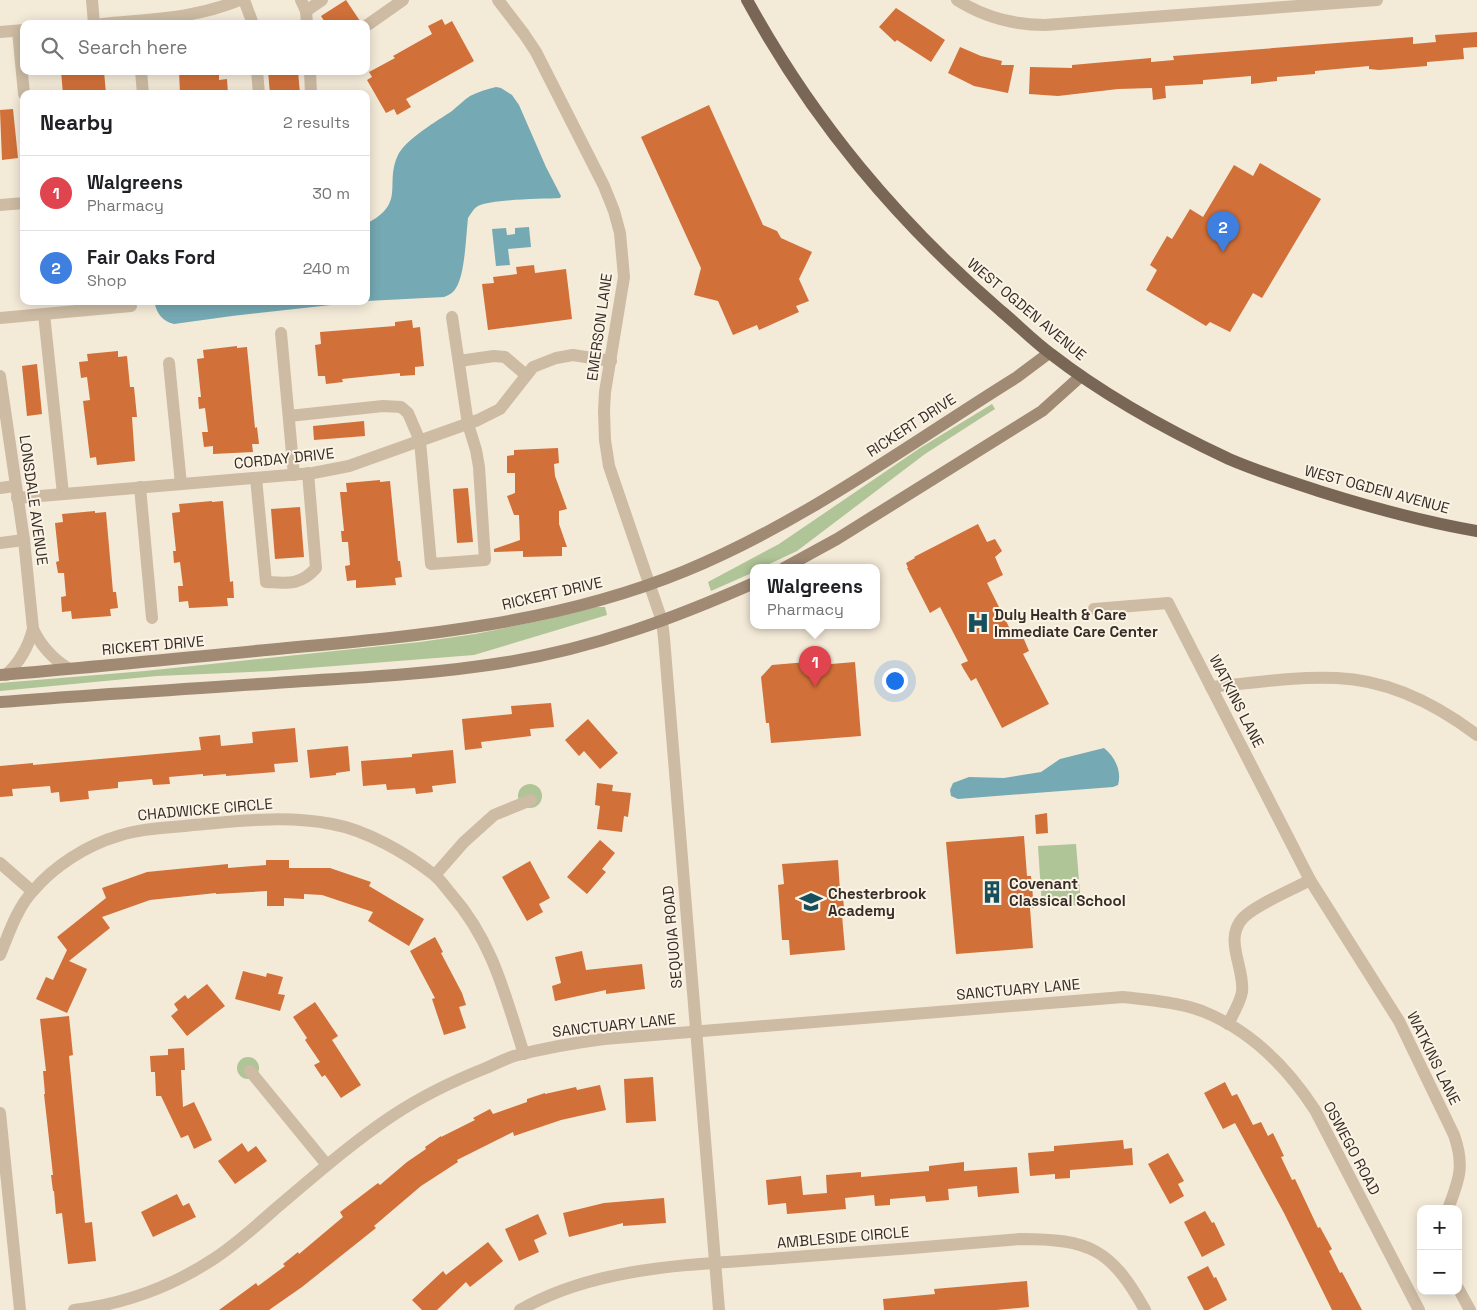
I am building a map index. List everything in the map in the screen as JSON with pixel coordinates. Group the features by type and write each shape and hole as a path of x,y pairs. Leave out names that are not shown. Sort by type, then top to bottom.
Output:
{"main road":[{"name":"WEST OGDEN AVENUE","path":"747,0 790,72 831,132 873,184 927,244 1049,353 1124,404 1230,459 1268,474 1382,510 1477,531"}],"street":[{"path":"92,0 94,20"},
{"path":"153,20 177,17 211,5 240,0"},
{"path":"244,0 252,20"},
{"path":"305,12 322,0"},
{"path":"370,23 402,0"},
{"name":"EMERSON LANE","path":"498,0 536,52 604,186 620,233 624,277 604,410 605,440 613,482 662,620"},
{"path":"957,0 979,12 1003,20 1023,24 1050,25 1377,0"},
{"path":"0,32 20,30"},
{"path":"23,75 24,90"},
{"path":"141,75 143,90"},
{"path":"257,75 259,90"},
{"path":"310,75 311,90"},
{"path":"0,205 20,203"},
{"path":"0,318 131,306"},
{"path":"44,314 63,494"},
{"path":"289,416 383,406 401,407 408,413 420,441 431,564 485,560 479,466 468,424 452,317"},
{"path":"281,333 294,474"},
{"name":"RICKERT DRIVE","path":"3,675 397,638 464,629 558,610 650,585 723,554 815,506 1017,377 1049,353"},
{"name":"CORDAY DRIVE","path":"0,488 16,492 63,494 308,473 349,466 468,424 500,409 533,367 556,358 573,355 612,360"},
{"path":"459,361 494,356 505,358 526,375"},
{"path":"169,364 181,484"},
{"name":"LONSDALE AVENUE","path":"0,376 24,540 33,629 39,642 52,656 69,669"},
{"path":"791,564 837,539 1042,411 1082,376"},
{"path":"256,478 266,582 291,584 308,577 316,568 308,473"},
{"path":"140,488 152,618"},
{"path":"0,543 24,540"},
{"path":"0,702 388,676 491,664 565,650 619,636 711,602 750,585"},
{"name":"WATKINS LANE","path":"1094,609 1168,603 1310,880 1398,1021 1454,1135 1461,1164 1449,1205"},
{"name":"SEQUOIA ROAD","path":"662,620 719,1310"},
{"name":"LONSDALE AVENUE","path":"3,675 15,666 23,655 33,629"},
{"path":"1211,688 1313,678 1356,680 1392,689 1424,701 1453,716 1477,735"},
{"path":"435,875 464,842 494,815 531,800"},
{"name":"CHADWICKE CIRCLE","path":"0,955 9,933 32,891 70,859 116,836 138,830 282,818 333,824 378,840 395,849 435,875 462,907 476,926 498,970 524,1054"},
{"path":"0,863 32,891"},
{"path":"1228,1024 1242,994 1242,981 1234,940 1236,929 1250,911 1310,880"},
{"name":"SANCTUARY LANE","path":"74,1310 116,1302 155,1290 187,1275 215,1258 237,1241 327,1165 391,1116 459,1078 524,1054 596,1040 1123,997 1179,1004 1202,1011 1228,1024"},
{"name":"OSWEGO ROAD","path":"1228,1024 1264,1049 1301,1088 1336,1149 1419,1310"},
{"path":"250,1071 327,1165"},
{"path":"0,1113 20,1310"},
{"name":"AMBLESIDE CIRCLE","path":"520,1310 545,1297 585,1282 624,1273 1020,1239 1049,1239 1081,1244 1103,1256 1121,1272 1144,1310"},
{"path":"1462,1295 1470,1310"}],"green space":[{"path":"992,404 995,409 925,454 797,551 769,564 750,564 750,574 711,591 708,582 779,544 920,448"},
{"path":"596,607 605,607 607,615 474,655 271,671 157,676 0,691 0,683 145,671 420,642 475,634"},
{"path":"530,784 538,788 542,796 538,804 530,808 522,804 518,796 522,788"},
{"path":"1076,844 1081,905 1042,907 1038,846"},
{"path":"248,1057 256,1060 259,1068 256,1076 248,1079 240,1076 237,1068 240,1060"}],"water":[{"path":"496,87 512,95 519,105 561,196 560,198 494,202 476,207 468,218 465,255 461,274 456,288 451,294 444,297 370,301 370,222 386,209 390,201 394,166 398,155 408,143 430,125 452,111 470,96"},
{"path":"529,227 531,247 508,249 510,265 496,266 492,229 506,228 507,235 515,234 515,228"},
{"path":"155,305 331,305 174,324 163,319"},
{"path":"1104,748 1114,760 1118,770 1118,785 1113,787 958,799 951,796 950,790 953,783 969,777 1004,778 1041,772 1060,759"}],"building":[{"path":"346,0 359,20 324,20 321,16"},
{"path":"896,8 945,40 931,62 897,40 895,42 879,27"},
{"path":"442,19 445,25 452,21 474,61 406,99 411,107 397,115 394,109 386,113 367,80 372,77 370,71 432,34 428,26"},
{"path":"1477,32 1477,47 1463,48 1464,59 1427,62 1427,66 1379,70 1369,69 1369,66 1315,71 1315,74 1277,77 1277,81 1251,84 1251,76 1203,80 1203,84 1165,86 1166,98 1153,100 1152,88 1118,89 1058,96 1029,94 1030,67 1072,68 1072,65 1151,58 1151,62 1174,60 1173,56 1413,37 1413,44 1436,42 1435,35"},
{"path":"960,47 981,56 1002,61 1001,65 1014,65 1008,93 974,86 948,73"},
{"path":"61,75 104,75 106,90 63,90"},
{"path":"179,75 219,75 219,80 227,79 228,90 180,90"},
{"path":"268,75 298,75 300,90 270,90"},
{"path":"709,105 763,225 777,231 781,238 812,252 799,279 809,301 796,306 799,312 759,330 757,325 733,335 718,301 694,295 701,268 641,137"},
{"path":"13,109 18,158 2,160 0,110"},
{"path":"1260,163 1321,199 1262,298 1253,293 1230,332 1210,322 1206,326 1146,290 1157,270 1150,265 1167,236 1172,239 1190,209 1203,217 1234,165 1253,176"},
{"path":"534,265 535,273 566,269 572,319 488,330 482,284 494,283 493,277 517,274 516,267"},
{"path":"412,320 413,328 420,327 424,366 415,367 415,375 400,376 400,373 342,379 343,382 326,384 325,376 318,376 315,345 321,344 320,332 395,326 395,322"},
{"path":"237,346 237,348 247,347 255,428 257,427 259,444 252,444 253,452 213,454 213,446 204,447 202,432 208,432 205,408 199,409 198,397 201,397 197,359 204,358 203,350"},
{"path":"118,351 118,357 127,356 130,387 134,387 137,417 132,417 135,461 97,465 96,457 90,458 83,401 90,400 87,377 81,378 79,362 88,361 87,354"},
{"path":"37,364 42,414 27,416 22,366"},
{"path":"364,421 365,436 314,440 313,426"},
{"path":"558,448 559,463 554,464 555,476 567,509 559,511 559,524 567,547 562,547 562,556 523,557 523,551 494,552 494,549 520,540 519,515 514,515 507,496 515,493 515,473 507,473 507,456 514,455 514,450"},
{"path":"380,480 380,482 390,481 398,561 400,561 402,577 395,578 396,585 356,588 356,580 347,581 345,566 350,565 348,542 342,542 341,531 344,531 340,492 347,492 346,483"},
{"path":"468,488 473,542 457,543 453,489"},
{"path":"223,501 230,582 233,581 234,598 227,598 228,606 189,608 188,601 179,602 178,586 183,586 180,562 174,563 173,551 176,551 172,513 180,512 179,504"},
{"path":"300,507 304,557 275,559 271,509"},
{"path":"95,511 95,513 106,512 113,592 116,592 118,608 110,609 111,616 72,619 71,611 62,612 61,597 66,596 64,573 58,573 56,562 59,561 55,523 63,522 62,514"},
{"name":"Duly Health & Care Immediate Care Center","path":"978,524 987,542 995,539 1002,551 995,557 1003,575 987,583 1014,637 1021,633 1029,651 1023,654 1049,704 1002,728 976,678 971,681 963,668 961,664 968,661 940,607 930,613 906,563"},
{"path":"830,660 831,664 855,662 861,736 771,743 769,723 766,723 761,677 772,665"},
{"path":"551,703 554,727 530,729 531,736 481,742 482,748 465,750 462,719 512,714 511,706"},
{"path":"588,719 618,753 600,769 584,751 579,756 565,740"},
{"path":"295,728 298,762 274,764 275,772 226,776 226,774 203,776 203,774 169,777 170,784 153,785 152,779 118,782 118,788 88,791 89,799 60,802 59,792 51,793 50,786 12,789 13,796 0,797 0,766 33,763 33,765 201,750 199,737 220,735 221,746 253,743 252,732"},
{"path":"348,746 350,771 336,773 336,775 310,778 307,750"},
{"path":"453,750 456,783 432,786 433,792 416,794 415,788 387,790 386,784 363,786 361,761 412,757 412,754"},
{"path":"597,783 613,785 612,791 631,793 628,817 624,816 622,832 597,829 600,806 595,805"},
{"path":"1047,813 1048,833 1036,834 1035,815"},
{"name":"Covenant Classical School","path":"1024,836 1027,876 1031,876 1034,908 1030,908 1033,948 956,954 946,842"},
{"path":"600,840 615,853 602,869 606,872 587,894 567,877"},
{"path":"266,860 289,860 289,868 330,868 371,882 369,886 424,919 409,946 368,921 373,912 322,895 304,894 304,899 284,898 284,906 267,906 267,891 216,893 150,900 102,917 110,928 69,961 87,969 67,1013 36,999 46,977 53,980 67,950 57,937 106,898 102,888 147,872 228,864 228,868 266,865"},
{"name":"Chesterbrook Academy","path":"838,860 840,891 842,890 845,915 842,915 845,950 790,955 789,940 782,940 778,885 784,884 782,864"},
{"path":"530,861 550,898 539,904 543,912 527,921 502,877"},
{"path":"435,937 466,1005 459,1007 466,1028 444,1035 432,999 435,998 410,951"},
{"path":"582,951 586,970 642,964 645,989 606,994 606,990 555,1001 552,986 561,983 555,957"},
{"path":"243,971 266,977 267,973 283,977 278,994 285,995 280,1011 235,999"},
{"path":"207,984 225,1006 187,1036 171,1016 178,1010 174,1004 185,995 188,999"},
{"path":"315,1002 338,1036 332,1040 361,1085 341,1098 325,1075 322,1077 314,1065 320,1062 305,1040 307,1038 293,1017"},
{"path":"69,1016 73,1055 69,1056 85,1223 92,1222 96,1261 68,1264 62,1213 56,1214 51,1175 53,1175 44,1094 43,1071 46,1071 40,1019"},
{"path":"184,1048 185,1070 181,1070 183,1107 194,1102 212,1140 194,1149 188,1135 181,1138 161,1096 156,1096 155,1072 151,1072 150,1056 168,1055 168,1049"},
{"path":"653,1077 656,1121 626,1123 624,1079"},
{"path":"1225,1082 1232,1096 1237,1094 1253,1125 1261,1122 1268,1136 1273,1133 1284,1156 1281,1157 1292,1180 1295,1179 1318,1228 1320,1227 1332,1249 1329,1251 1340,1273 1342,1272 1362,1310 1332,1310 1284,1213 1235,1123 1223,1129 1204,1093"},
{"path":"600,1085 606,1110 561,1120 514,1136 513,1132 457,1160 458,1162 421,1186 374,1226 376,1228 302,1287 269,1310 219,1310 256,1283 258,1286 285,1266 283,1264 298,1252 299,1254 343,1217 340,1212 378,1183 380,1185 441,1136 475,1120 473,1118 490,1109 493,1114 527,1102 527,1099 545,1093 576,1087 577,1090"},
{"path":"1123,1140 1124,1149 1132,1148 1133,1165 1070,1170 1070,1178 1055,1179 1055,1174 1030,1176 1028,1153 1054,1151 1054,1146"},
{"path":"242,1143 248,1152 256,1146 267,1161 235,1184 218,1161"},
{"path":"1168,1153 1184,1181 1178,1184 1184,1196 1170,1204 1148,1164"},
{"path":"964,1162 964,1171 1017,1167 1019,1193 978,1197 977,1186 948,1189 949,1200 926,1202 925,1196 890,1199 890,1205 875,1206 874,1195 845,1198 846,1209 787,1214 786,1203 768,1205 766,1180 801,1176 803,1195 827,1193 826,1175 861,1172 861,1177 929,1171 929,1166"},
{"path":"177,1194 183,1206 189,1203 196,1217 153,1237 141,1212"},
{"path":"664,1198 666,1223 623,1226 623,1223 569,1237 563,1213 604,1203"},
{"path":"1205,1211 1212,1223 1214,1222 1225,1245 1202,1257 1184,1222"},
{"path":"538,1214 547,1234 534,1240 539,1252 519,1261 505,1229"},
{"path":"488,1242 503,1261 470,1287 466,1282 437,1310 422,1310 412,1300 443,1271 446,1275"},
{"path":"1208,1266 1214,1278 1216,1277 1227,1300 1208,1310 1204,1310 1187,1277"},
{"path":"1027,1281 1029,1307 996,1310 884,1310 883,1299 935,1294 934,1289"}],"place":[{"name":"Fair Oaks Ford","path":"1223,252"},
{"name":"Duly Health & Care Immediate Care Center","path":"978,623"},
{"name":"Walgreens","path":"815,687"},
{"name":"Covenant Classical School","path":"992,892"},
{"name":"Chesterbrook Academy","path":"811,902"}]}
